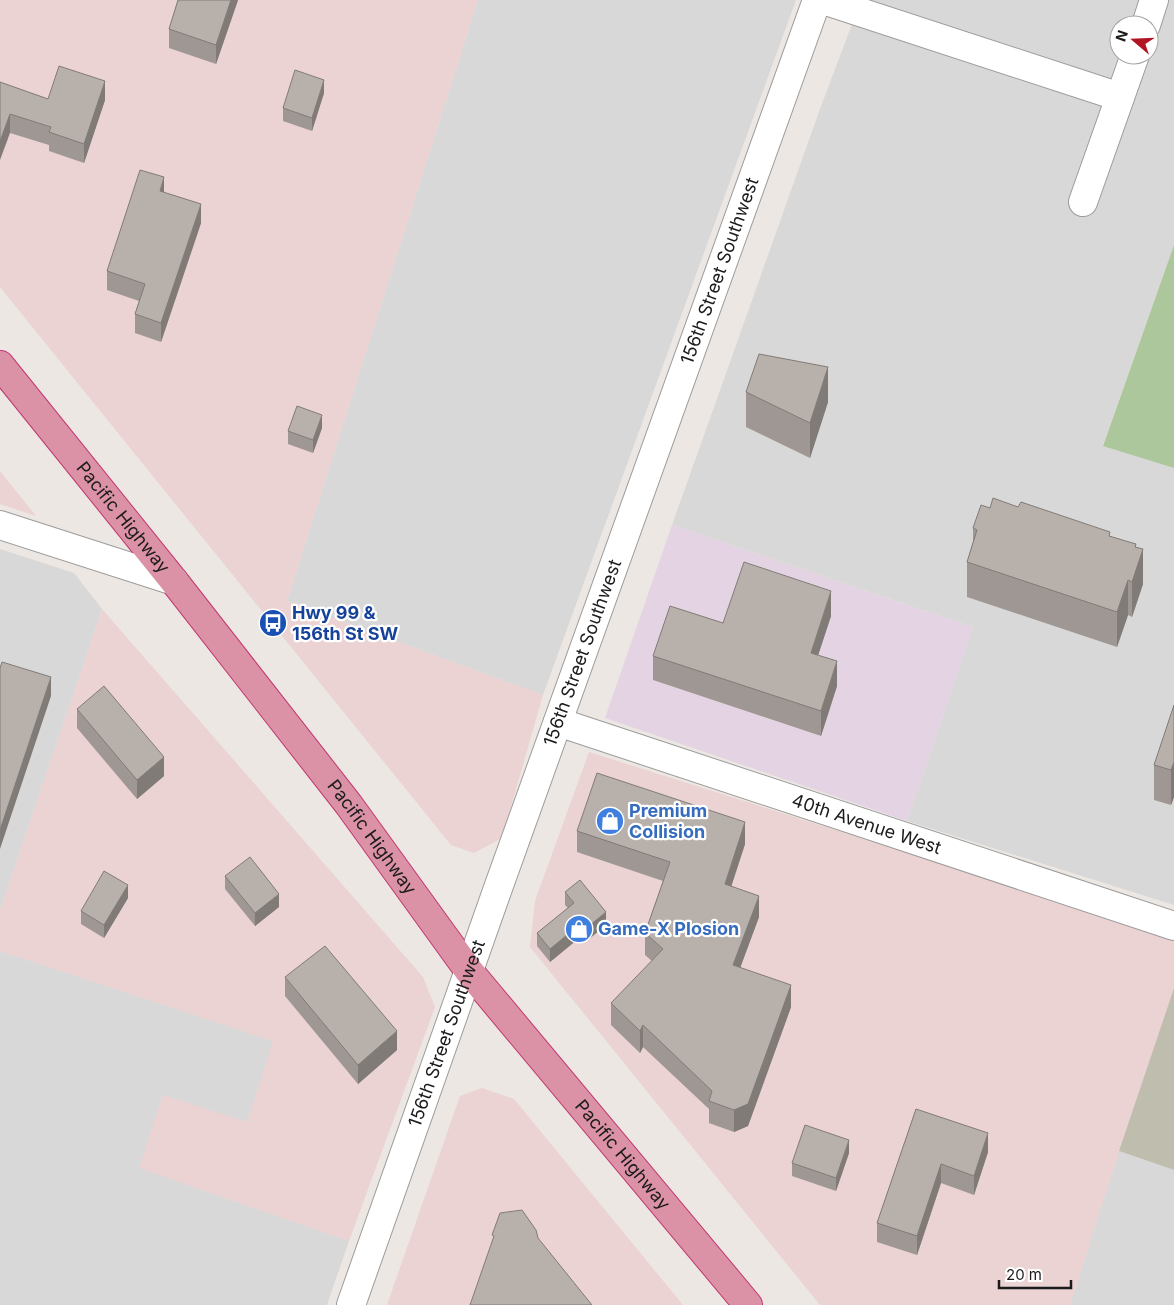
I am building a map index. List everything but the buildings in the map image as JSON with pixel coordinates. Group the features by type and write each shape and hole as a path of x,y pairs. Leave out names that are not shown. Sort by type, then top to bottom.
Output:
{"highway":[{"name":"Pacific Highway","path":"0,365 174,581 349,805 469,971 748,1305"}],"street":[{"name":"156th Street Southwest","path":"351,1305 817,0"},
{"path":"823,0 1120,97"},
{"path":"1149,15 1154,0"},
{"path":"1083,202 1131,65"},
{"path":"0,525 174,581"},
{"name":"40th Avenue West","path":"558,722 1174,926"}],"shaded area":[{"path":"0,0 478,0 287,601 543,695 502,838 474,853 451,845 0,287"},
{"path":"478,0 796,0 543,695 287,601"},
{"path":"861,0 1174,0 1174,245 1103,445 1174,468 1174,905 907,821 973,627 672,525 820,109"},
{"path":"0,471 36,516 0,504"},
{"path":"672,525 973,627 907,821 605,718"},
{"path":"0,549 74,573 102,609 0,911"},
{"path":"102,609 423,977 435,1007 349,1241 139,1168 163,1095 247,1122 273,1041 0,951 0,911"},
{"path":"589,752 1174,937 1174,988 1070,1305 820,1305 530,947 535,901"},
{"path":"0,951 274,1041 247,1123 163,1095 140,1168 349,1241 327,1305 0,1305"},
{"path":"1174,988 1174,1170 1119,1151"},
{"path":"482,1088 514,1099 683,1305 387,1305 460,1096"},
{"path":"1119,1151 1174,1170 1174,1305 1070,1305"}],"green space":[{"path":"1174,245 1174,468 1103,446"}],"place":[{"name":"Hwy 99 & 156th St SW","path":"273,623"},
{"name":"Premium Collision","path":"610,821"},
{"name":"Game-X Plosion","path":"579,929"}]}
